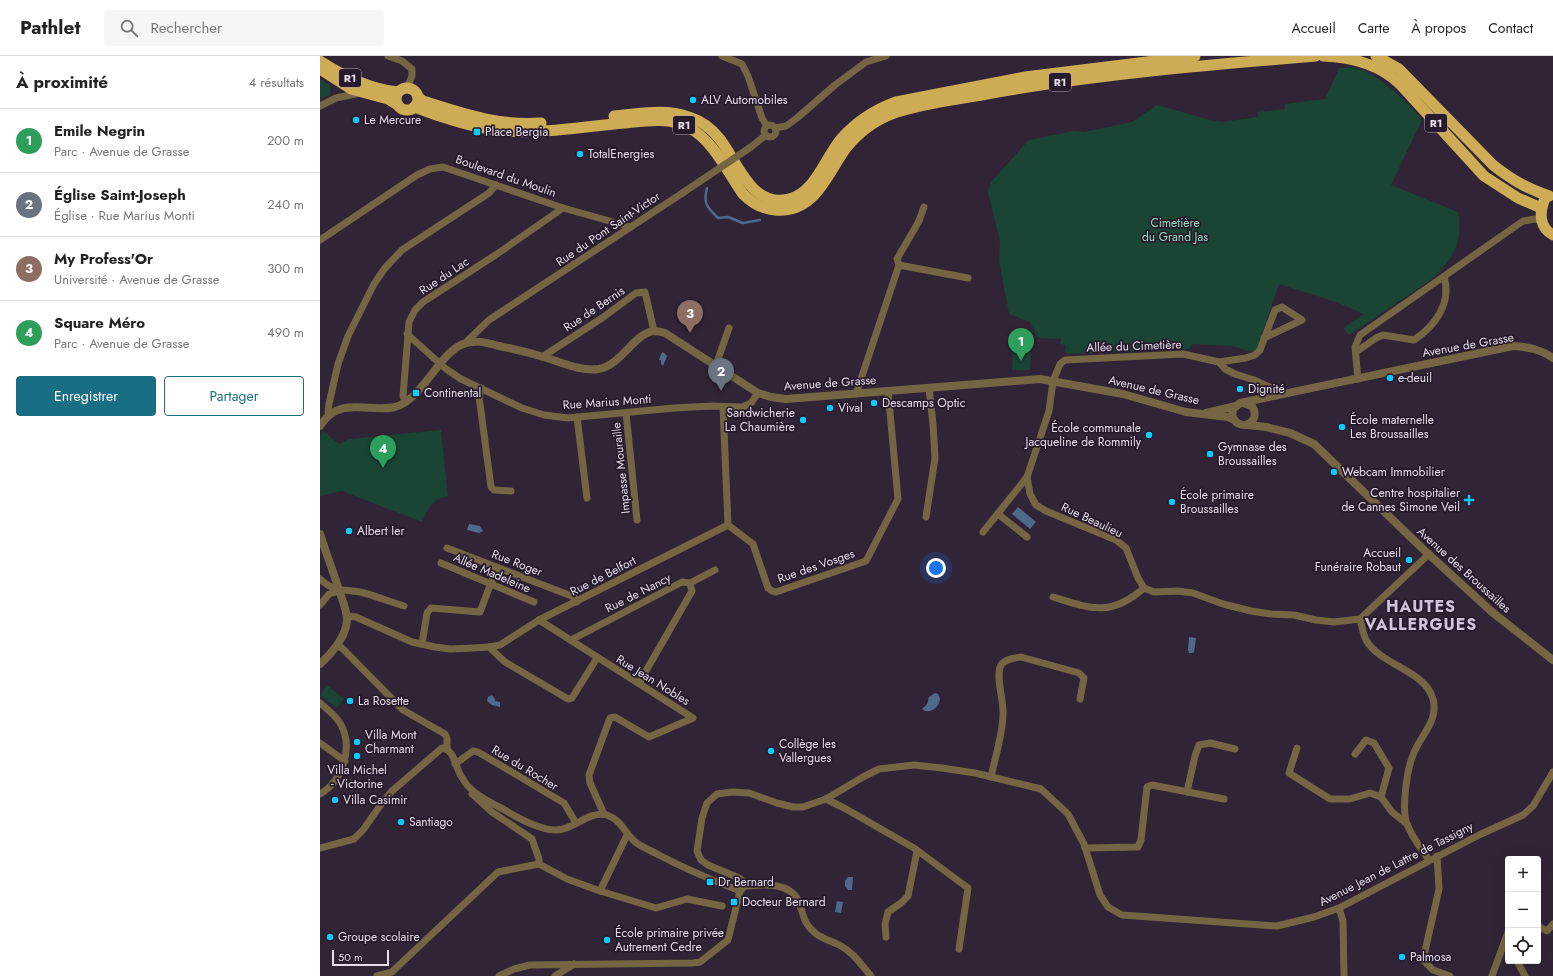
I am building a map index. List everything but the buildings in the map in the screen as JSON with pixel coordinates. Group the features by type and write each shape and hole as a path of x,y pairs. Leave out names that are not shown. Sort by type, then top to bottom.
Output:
{"highway":[{"name":"R1","path":"416,102 423,101 479,118 518,124 655,113 681,114 699,121 715,133 753,189 765,197 779,201 795,197 808,188 842,138 860,121 878,109 896,102 1025,77 1195,56"},
{"name":"R1","path":"416,102 428,112 483,128 508,132 648,121 668,121 682,124 702,136 711,146 743,194 749,200 770,210 786,210 804,205 812,198 819,191 847,148 855,139 873,124 893,113 954,100 1051,84 1171,68 1316,56"},
{"name":"R1","path":"1323,56 1353,58 1368,63 1388,74 1400,84 1484,176 1518,198 1541,208"},
{"name":"R1","path":"1376,56 1399,69 1491,163 1503,173 1527,188 1551,194"},
{"name":"R1","path":"320,61 335,71 354,80 403,90"},
{"name":"R1","path":"320,70 351,89 386,99 398,105"},
{"path":"403,90 414,90 416,102 407,110 400,108 396,99 403,90"},
{"path":"1551,194 1541,208 1541,220 1544,227 1553,235"}],"street":[{"path":"388,56 402,61 412,69 412,76 403,90"},
{"path":"722,56 742,64 748,76 762,118 767,126"},
{"path":"767,126 772,125 776,128 786,126 835,85 866,62 886,56"},
{"path":"320,106 336,98 361,93"},
{"path":"767,126 764,131 768,137 774,136 776,128"},
{"name":"Rue du Pont Saint-Victor","path":"463,344 490,320 681,194 751,147 766,135"},
{"name":"Boulevard du Moulin","path":"320,240 417,175 430,169 443,167 563,208 631,227"},
{"path":"330,415 328,411 328,404 338,364 348,336 374,284 385,268 402,250 489,193 496,185"},
{"name":"Rue du Lac","path":"406,402 403,396 407,334 409,322 415,310 423,302 497,254 563,208"},
{"path":"856,394 899,265 897,259 919,221 924,208"},
{"path":"1358,379 1355,347 1360,336 1523,221 1535,219 1541,220"},
{"path":"899,265 968,278"},
{"path":"1356,352 1383,335 1409,340 1414,340 1419,336 1441,313 1447,295 1447,286 1444,277"},
{"name":"Rue de Bernis","path":"542,357 602,318 636,293 645,292 648,299 654,331"},
{"name":"Allée du Cimetière","path":"1053,381 1060,364 1065,360 1072,359 1183,354 1219,362 1246,358 1255,355 1260,350 1264,338 1275,310 1282,307 1302,320 1264,338"},
{"path":"716,365 729,328"},
{"path":"320,426 330,415 348,407 388,408 406,402 450,354 463,344 485,343 591,370 609,365 645,335 654,331"},
{"name":"Avenue de Grasse","path":"654,331 665,333 758,393 771,397 786,399 1040,379 1122,394 1186,412 1201,414 1273,396 1513,346 1529,347 1545,352 1553,358"},
{"name":"Rue Marius Monti","path":"407,334 446,369 462,379 528,411 556,417 577,417 674,408 746,406 758,393"},
{"path":"1219,362 1225,369 1235,374 1272,388 1273,396"},
{"path":"983,532 1027,478 1049,411 1053,381"},
{"path":"480,388 479,396 489,480 494,490 511,491"},
{"path":"926,518 935,458 929,388"},
{"name":"Rue des Vosges","path":"728,525 753,544 768,588 772,591 776,592 866,561 898,499 888,391"},
{"name":"Avenue de Grasse","path":"1254,413 1273,396"},
{"path":"1234,420 1232,412 1239,404 1249,404 1254,413 1266,427"},
{"path":"723,407 728,525"},
{"name":"Impasse Mouraille","path":"626,413 637,520"},
{"path":"1201,414 1228,418 1234,420 1238,424 1248,425 1254,413"},
{"path":"577,417 586,498"},
{"name":"Avenue des Broussailles","path":"1248,425 1266,427 1290,433 1314,444 1492,612 1553,660"},
{"name":"Rue Beaulieu","path":"1027,478 1030,494 1036,505 1046,511 1116,540 1126,548 1138,578 1144,588"},
{"path":"998,514 1027,537"},
{"name":"Rue de Belfort","path":"346,616 356,617 412,642 422,644 450,648 489,647 500,645 539,620 728,525"},
{"path":"320,534 346,616 345,628 337,645 330,655 320,664"},
{"name":"Rue Roger","path":"447,548 574,597 577,602"},
{"path":"1053,597 1094,608 1113,607 1134,597 1144,588 1154,592 1177,591 1193,593 1223,604 1271,614 1294,615 1334,622 1360,619 1429,554"},
{"name":"Allée Madeleine","path":"441,563 534,602"},
{"path":"422,644 429,610 434,608 480,612 496,567"},
{"name":"Rue de Nancy","path":"571,640 682,582 690,583 715,570"},
{"path":"320,579 328,587 339,591 364,593 404,606"},
{"path":"639,683 692,591 690,583"},
{"path":"320,605 329,594 339,591"},
{"path":"1360,619 1365,639 1374,650 1419,679 1430,690 1433,701 1434,714 1428,730 1413,754 1407,779 1404,806 1407,824"},
{"name":"Rue Jean Nobles","path":"539,620 692,718 649,737 615,717 610,718 589,774 590,783 604,814"},
{"path":"337,645 343,649 403,710 445,734 447,738 447,749"},
{"path":"489,647 505,662 568,699 572,698 597,658"},
{"path":"991,777 1003,715 999,674 1001,666 1005,662 1012,658 1021,657 1080,673 1084,678 1080,699"},
{"path":"320,703 331,712 340,724 345,746 345,761 342,770 336,780 320,794"},
{"path":"1355,754 1366,740 1374,743 1389,768 1380,797"},
{"path":"320,743 345,761"},
{"path":"1187,792 1195,756 1200,745 1210,743 1235,749"},
{"path":"320,848 354,839 363,830 392,791 442,748 451,752 472,794 492,812 532,839 539,859 539,864"},
{"path":"1297,748 1289,773 1330,799 1350,799 1370,793 1380,797 1392,812 1407,824 1429,860"},
{"name":"Rue du Rocher","path":"456,764 473,751 478,752 564,803 576,824"},
{"name":"Avenue Jean de Lattre de Tassigny","path":"742,888 744,882 739,878 708,865 701,860 697,851 702,818 707,803 717,794 732,792 748,793 793,807 804,807 826,799 863,777 879,770 914,765 942,768 991,777 1041,789 1068,814 1085,848 1100,895 1108,907 1122,915 1277,926 1314,917 1339,908 1429,860 1523,815 1533,806 1553,772"},
{"path":"1085,848 1138,847 1141,840 1147,787 1152,785 1224,799"},
{"path":"470,788 502,809 547,829 567,829 597,814 604,814 612,817 621,824 627,835 638,844 674,863 742,888 767,885 781,887 791,892 798,900 803,919 808,927 816,934 842,946 854,955 872,976"},
{"path":"826,799 918,851 968,888 959,949"},
{"path":"600,891 627,835"},
{"path":"886,937 886,916 888,912 908,896 918,851"},
{"path":"1437,856 1439,889 1423,960 1433,970 1450,976"},
{"path":"377,976 392,972 498,872 539,864 567,878 600,891 656,908 688,899 722,906"},
{"path":"499,976 514,969 530,965 700,962 728,939 736,904 742,888"},
{"path":"1339,908 1343,921 1344,976"},
{"path":"1541,928 1547,931 1553,924"},
{"path":"1492,976 1505,940"},
{"path":"555,976 574,964"},
{"path":"1519,964 1526,976"}],"green space":[{"name":"Cimetière du Grand Jas","path":"1339,68 1354,68 1373,75 1400,97 1422,120 1391,185 1458,212 1459,233 1455,249 1446,264 1432,279 1349,335 1343,328 1364,314 1336,302 1279,284 1256,352 1232,346 1193,344 1189,349 1069,354 1065,352 1066,345 1060,344 1061,339 1038,338 1030,322 1009,314 999,260 1000,242 988,192 991,182 1029,140 1073,131 1084,132 1132,122 1157,105 1222,122 1258,117 1258,112 1285,109 1285,104 1325,99"},
{"path":"320,79 331,86 330,95 320,99"},
{"path":"1013,350 1031,352 1030,370 1012,370"},
{"path":"441,430 448,497 434,501 422,522 342,491 320,496 320,437 323,431 339,444 349,439"},
{"path":"327,685 344,699 337,708 320,695"}],"water":[{"path":"663,352 667,356 663,366 661,364 661,360 659,360"},
{"path":"1018,507 1036,522 1030,529 1012,514"},
{"path":"469,524 480,526 483,531 479,533 467,530"},
{"path":"1189,637 1196,638 1194,652 1192,653 1189,653 1188,650"},
{"path":"935,693 938,694 940,699 937,707 931,711 925,711 922,709 927,704 929,697"},
{"path":"492,695 495,701 500,702 500,707 492,705 487,701 488,697"},
{"path":"848,877 853,877 852,890 848,890 845,886 845,881"},
{"path":"837,901 843,902 841,913 835,912"}],"waterway":[{"path":"707,188 705,198 707,205 718,218 728,217 743,223 760,220"}],"place":[{"name":"ALV Automobiles","path":"693,100"},
{"name":"Le Mercure","path":"356,120"},
{"name":"Place Bergia","path":"477,132"},
{"name":"TotalEnergies","path":"580,154"},
{"name":"My Profess'Or","path":"690,333"},
{"name":"Emile Negrin","path":"1021,361"},
{"name":"e-deuil","path":"1390,378"},
{"name":"Dignité","path":"1240,389"},
{"name":"Église Saint-Joseph","path":"721,391"},
{"name":"Continental","path":"416,393"},
{"name":"Descamps Optic","path":"874,403"},
{"name":"Vival","path":"830,408"},
{"name":"Sandwicherie La Chaumière","path":"803,420"},
{"name":"École maternelle Les Broussailles","path":"1342,427"},
{"name":"École communale Jacqueline de Rommily","path":"1149,435"},
{"name":"Gymnase des Broussailles","path":"1210,454"},
{"name":"Square Méro","path":"383,468"},
{"name":"Webcam Immobilier","path":"1334,472"},
{"name":"Centre hospitalier de Cannes Simone Veil","path":"1469,500"},
{"name":"École primaire Broussailles","path":"1172,502"},
{"name":"Albert Ier","path":"349,531"},
{"name":"Accueil Funéraire Robaut","path":"1409,560"},
{"name":"La Rosette","path":"350,701"},
{"name":"Villa Mont Charmant","path":"357,742"},
{"name":"Collège les Vallergues","path":"771,751"},
{"name":"Villa Michel - Victorine","path":"357,756"},
{"name":"Villa Casimir","path":"335,800"},
{"name":"Santiago","path":"401,822"},
{"name":"Dr Bernard","path":"710,882"},
{"name":"Docteur Bernard","path":"734,902"},
{"name":"Groupe scolaire","path":"330,937"},
{"name":"École primaire privée Autrement Cedre","path":"607,940"},
{"name":"Palmosa","path":"1402,957"}],"district":[{"name":"HAUTES VALLERGUES","path":"1421,615"}]}
